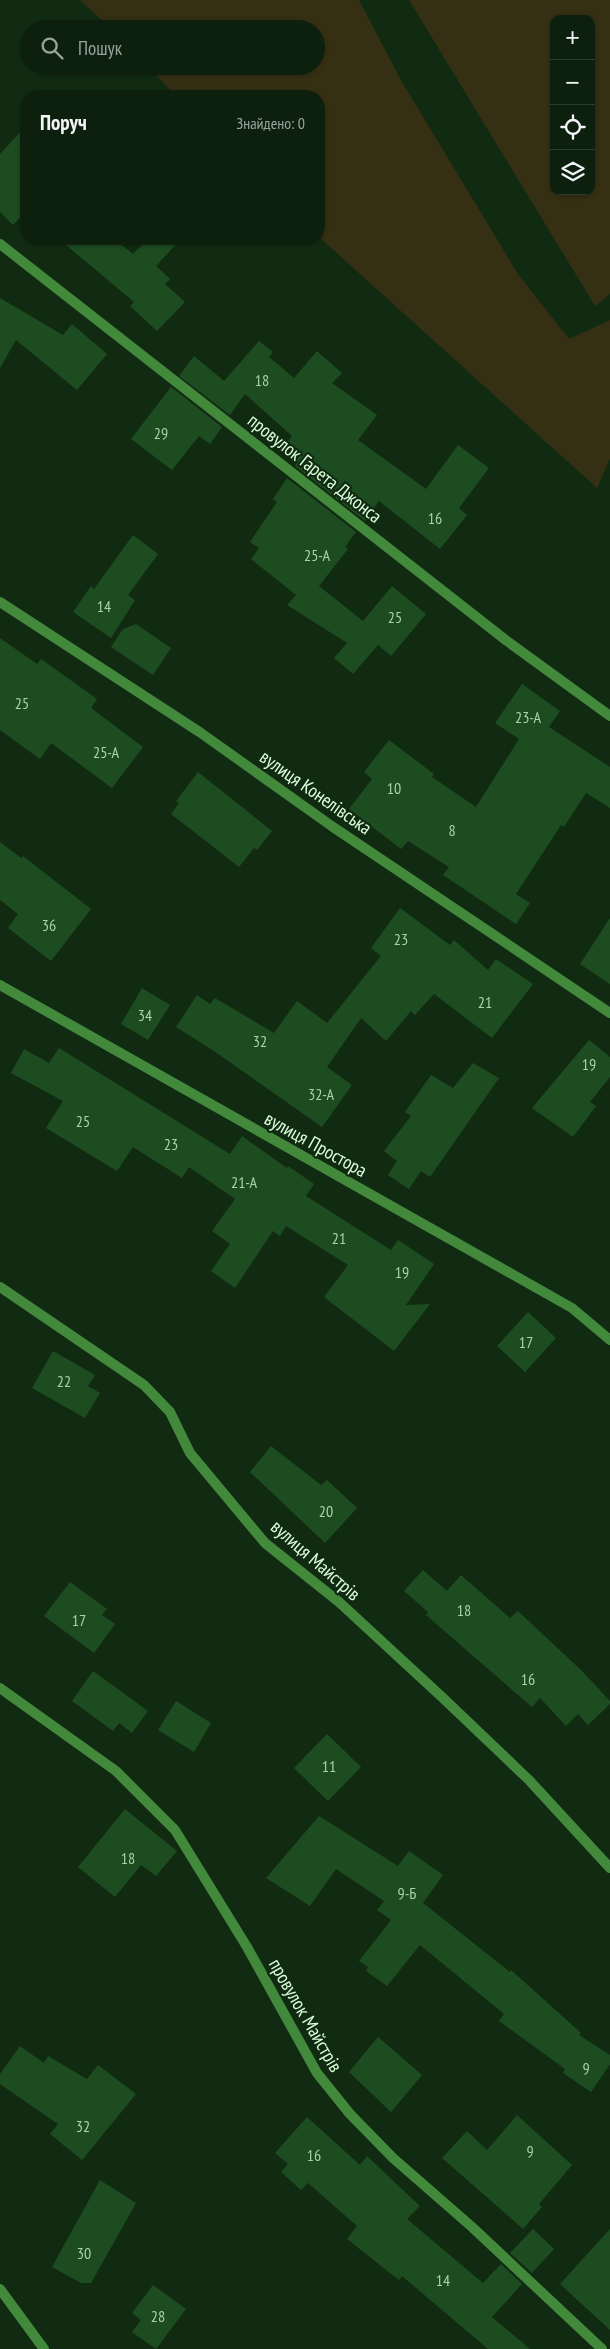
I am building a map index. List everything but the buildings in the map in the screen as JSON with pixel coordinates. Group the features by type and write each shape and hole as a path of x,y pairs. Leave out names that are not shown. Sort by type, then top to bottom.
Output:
{"street":[{"name":"провулок Гарета Джонса","path":"0,244 507,641 610,716"},
{"name":"вулиця Конелівська","path":"0,602 201,733 333,827 610,1014"},
{"name":"вулиця Простора","path":"0,985 572,1308 610,1340"},
{"name":"вулиця Майстрів","path":"0,1287 144,1385 170,1412 190,1453 265,1543 339,1602 443,1698 528,1780 610,1868"},
{"name":"провулок Майстрів","path":"0,1688 116,1771 176,1830 247,1947 317,2073 339,2100 393,2158 479,2234 602,2349"},
{"path":"0,2289 44,2349"}],"shaded area":[{"path":"80,0 359,0 402,82 518,274 569,339 610,320 610,459 597,488 325,242 325,90 170,90 156,75 325,75 325,20 101,20"},
{"path":"409,0 610,0 610,294 595,306"}]}
